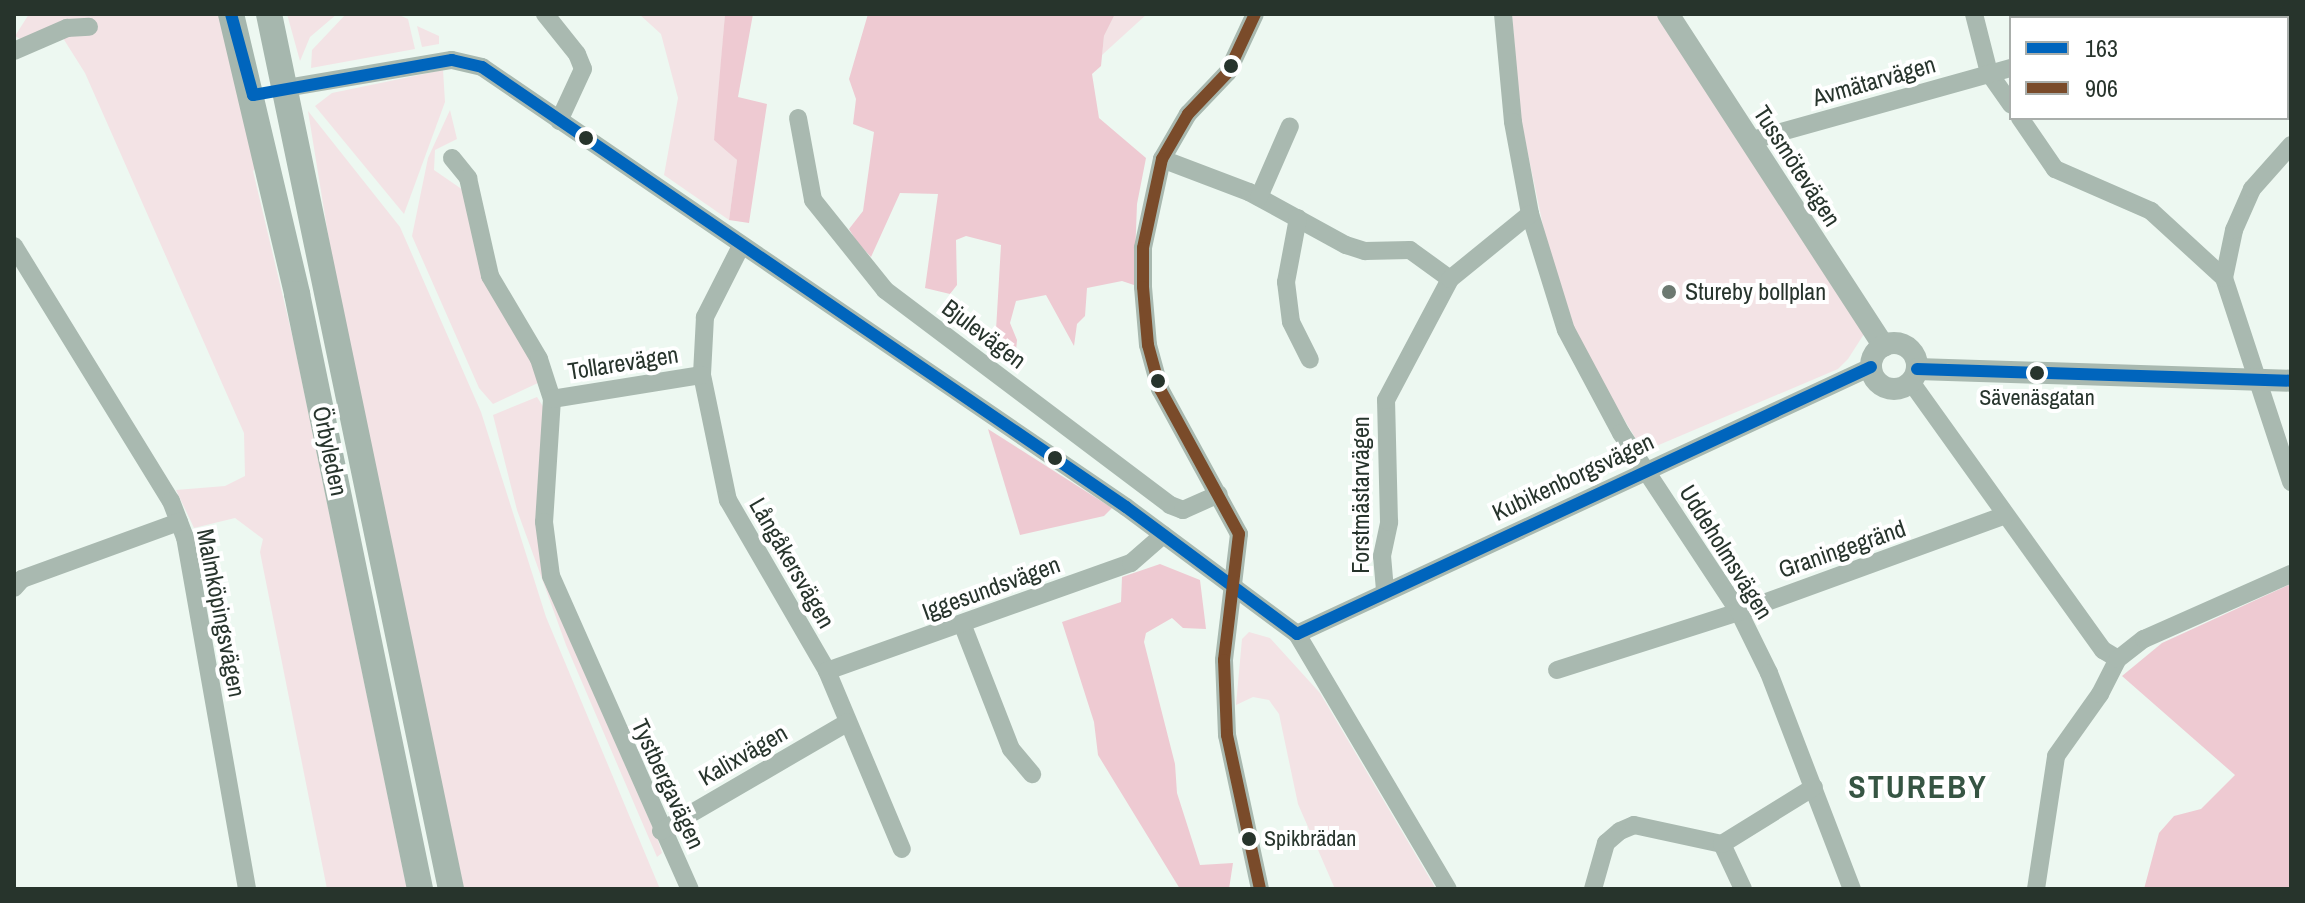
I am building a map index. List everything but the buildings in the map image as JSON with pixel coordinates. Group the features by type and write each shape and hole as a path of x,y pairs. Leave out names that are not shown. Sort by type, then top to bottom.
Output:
{"main road":[{"name":"Örbyleden","path":"231,14 253,95 420,889"},
{"name":"Örbyleden","path":"269,14 451,889"},
{"path":"253,95 286,88"}],"street":[{"path":"545,14 577,54 583,69 559,121"},
{"path":"1255,14 1228,72 1188,114 1162,159 1143,248 1148,345 1172,417 1219,494 1239,534 1224,660 1227,735 1260,889"},
{"name":"Uddeholmsvägen","path":"1503,14 1513,122 1530,214 1566,330 1589,381 1739,612 1814,787 1852,889"},
{"name":"Tussmötevägen","path":"1668,14 1884,346"},
{"path":"1974,14 1989,73 2009,102"},
{"path":"14,51 67,28 89,27"},
{"path":"286,88 467,62 559,121 1163,535 1297,634 1448,889"},
{"name":"Avmätarvägen","path":"1749,141 2009,68"},
{"name":"Bjulevägen","path":"798,118 813,200 885,290 1170,505 1183,510 1219,494"},
{"path":"2021,120 2055,169 2151,211 2224,278 2291,482"},
{"path":"1259,197 1290,126"},
{"path":"2224,278 2234,230 2252,189 2291,145"},
{"name":"Tystbergavägen","path":"452,158 468,178 490,276 539,359 552,399 544,522 551,576 661,831 690,889"},
{"path":"1162,159 1259,197 1365,251 1410,250 1450,279"},
{"name":"Forstmästarvägen","path":"1385,590 1382,556 1389,522 1384,410 1450,279 1530,214"},
{"path":"1298,218 1286,282 1291,322 1310,360"},
{"name":"Malmköpingsvägen","path":"14,246 179,522 247,889"},
{"name":"Långåkersvägen","path":"741,246 705,317 702,375 728,500 827,671 902,849"},
{"path":"2118,659 2103,650 2005,515 1914,376 1909,349 1884,346 1871,367 1877,382 1897,389 1914,376 2291,381"},
{"name":"Kubikenborgsvägen","path":"1297,634 1385,590 1871,367"},
{"name":"Tollarevägen","path":"552,399 702,375"},
{"name":"Graningegränd","path":"1557,670 1739,612 2005,515"},
{"path":"14,588 22,579 179,522"},
{"name":"Iggesundsvägen","path":"827,671 963,626 1131,563 1163,535"},
{"path":"2036,889 2056,756 2100,694 2118,659 2144,639 2291,574"},
{"path":"963,626 1011,749 1032,774"},
{"name":"Kalixvägen","path":"661,831 848,722"},
{"path":"1593,889 1606,843 1634,825 1722,844 1814,787"},
{"path":"1722,844 1743,889"}],"shaded area":[{"path":"29,14 220,14 258,165 253,171 294,343 407,889 327,889 260,552 263,539 235,518 194,528 176,490 225,486 245,476 244,433 85,73 56,27 22,40 15,36"},
{"path":"287,14 337,14 310,37 300,61"},
{"path":"346,14 397,14 408,19 415,49 311,68 312,50"},
{"path":"639,14 725,14 715,139 737,160 729,220 664,175 678,98 661,34"},
{"path":"725,14 753,14 738,97 767,104 749,223 729,220 737,160 714,140"},
{"path":"868,14 1115,14 1104,36 1101,66 1092,74 1099,118 1146,158 1137,204 1134,285 1122,281 1087,288 1085,316 1077,324 1074,346 1046,295 1016,301 1010,323 1017,340 1015,362 988,348 996,330 1001,245 966,236 956,240 957,285 950,294 925,288 938,194 900,193 871,257 857,242 849,229 863,211 874,132 853,124 856,99 849,79"},
{"path":"1115,14 1147,14 1102,55 1104,36"},
{"path":"1512,14 1656,14 1864,334 1838,369 1654,447 1639,444 1581,348 1546,240 1520,116"},
{"path":"417,26 439,36 439,44 422,47"},
{"path":"443,70 445,102 404,214 315,106 332,93"},
{"path":"450,110 457,139 435,150 434,170 463,190 540,382 493,404 479,388 412,236 428,158"},
{"path":"308,111 400,227 481,412 546,617 660,889 464,889 336,284"},
{"path":"537,397 544,408 555,606 657,837 662,853 657,857 566,645 517,510 493,415"},
{"path":"988,429 1112,508 1104,516 1020,535"},
{"path":"1160,564 1200,580 1206,629 1183,628 1172,618 1146,633 1144,642 1175,764 1177,793 1200,865 1233,863 1229,889 1180,889 1098,755 1094,722 1062,622 1121,602 1122,577"},
{"path":"2291,584 2291,889 2144,889 2159,833 2174,816 2201,809 2235,775 2122,676 2162,643"},
{"path":"1249,632 1270,638 1320,693 1436,889 1335,889 1298,804 1279,714 1269,700 1253,697 1236,705 1242,639"}],"transit line":[{"name":"163","path":"231,14 253,95 452,60 482,67 1126,507 1297,634"},
{"name":"906","path":"1255,14 1228,72 1188,114 1162,159 1143,248 1143,287 1148,345 1160,389 1239,534 1224,660 1227,735 1260,889"},
{"name":"163","path":"1297,634 1871,367"},
{"name":"163","path":"1917,369 2291,381"}],"place":[{"name":"Stureby bollplan","path":"1669,292"},
{"name":"Sävenäsgatan","path":"2037,373"},
{"name":"Spikbrädan","path":"1249,839"}],"district":[{"name":"STUREBY","path":"1918,787"}]}
